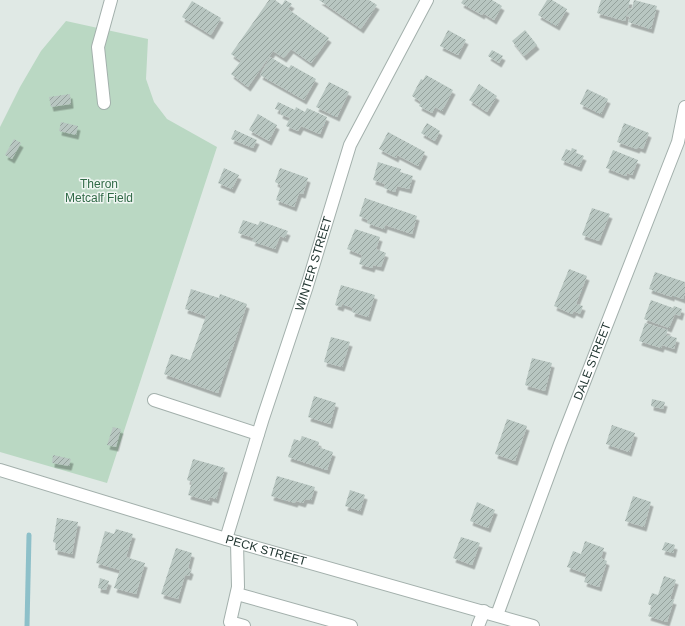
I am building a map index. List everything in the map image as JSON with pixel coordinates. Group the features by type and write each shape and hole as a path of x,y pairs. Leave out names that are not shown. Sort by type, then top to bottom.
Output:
{"street":[{"path":"104,103 98,47 111,0"},
{"name":"WINTER STREET","path":"244,626 230,622 238,587 232,541 258,434 307,286 350,145 422,2"},
{"name":"DALE STREET","path":"497,615 560,444 678,142 685,108"},
{"path":"154,400 258,434"},
{"name":"PECK STREET","path":"0,470 232,541 533,626"},
{"path":"236,594 351,626"},
{"path":"478,626 484,611"}],"green space":[{"name":"Theron Metcalf Field","path":"66,21 148,39 146,79 154,102 167,119 217,147 107,483 0,452 0,127 20,87 41,51"}],"building":[{"path":"269,0 275,0 282,5 285,0 292,4 288,9 329,38 311,63 291,49 284,58 273,51 248,87 231,74 241,61 231,54"},
{"path":"319,0 369,0 377,5 361,29"},
{"path":"463,0 492,0 502,6 494,20 461,3"},
{"path":"547,0 552,0 567,9 557,26 538,15"},
{"path":"601,0 630,0 625,21 597,13"},
{"path":"634,0 657,6 651,29 628,22 630,17 627,16 629,8 632,9"},
{"path":"192,1 221,18 211,35 182,17"},
{"path":"448,30 466,40 458,55 440,46"},
{"path":"525,30 537,45 524,56 512,41"},
{"path":"492,50 503,56 499,63 488,56"},
{"path":"270,57 289,68 291,65 316,79 304,100 260,75"},
{"path":"426,75 453,90 442,111 435,107 432,113 419,106 421,102 412,96 421,79 423,80"},
{"path":"329,82 349,92 337,117 316,107"},
{"path":"479,84 497,96 487,112 469,100"},
{"path":"587,89 608,99 601,114 580,104"},
{"path":"70,94 71,104 51,107 49,97"},
{"path":"278,102 295,110 296,107 305,112 307,108 327,117 320,134 301,126 298,131 286,126 290,118 280,114 281,111 275,109"},
{"path":"258,114 277,125 269,141 249,130"},
{"path":"61,122 78,126 76,135 59,131"},
{"path":"427,123 440,131 435,141 421,133"},
{"path":"624,123 649,133 643,149 638,147 637,149 617,142"},
{"path":"235,130 257,140 253,148 231,139"},
{"path":"388,132 425,152 418,166 397,155 396,158 379,149"},
{"path":"14,139 21,143 12,159 5,155"},
{"path":"572,148 577,150 576,153 584,156 579,167 561,160 566,149 571,151"},
{"path":"613,150 638,160 632,175 627,173 626,176 606,168"},
{"path":"378,162 401,169 400,172 413,176 409,189 397,186 395,192 384,188 385,184 373,180"},
{"path":"224,168 239,175 232,189 218,183"},
{"path":"280,168 308,178 303,194 299,193 294,207 276,200 281,185 275,182"},
{"path":"365,198 417,216 412,234 385,225 384,229 367,223 368,220 359,216"},
{"path":"592,208 610,214 599,241 582,235"},
{"path":"243,220 258,225 260,221 288,231 285,238 280,236 275,249 252,241 254,238 238,233"},
{"path":"355,229 380,237 376,249 386,253 381,267 373,265 372,268 359,264 362,255 347,249"},
{"path":"569,269 587,276 576,304 583,306 580,314 574,311 572,314 554,306"},
{"path":"655,272 685,282 685,293 683,299 649,289"},
{"path":"341,285 375,295 368,317 352,312 353,308 342,304 341,307 335,305"},
{"path":"191,289 219,298 220,294 247,304 218,393 164,374 171,354 190,360 206,316 185,309"},
{"path":"651,300 673,308 674,306 682,309 680,316 675,314 669,328 644,319"},
{"path":"645,323 668,330 666,335 677,338 674,349 662,345 661,348 639,341"},
{"path":"331,337 350,342 342,367 324,362"},
{"path":"532,358 552,363 545,391 525,385"},
{"path":"314,396 336,403 330,424 308,417"},
{"path":"652,399 665,402 663,409 651,406"},
{"path":"507,419 527,426 515,461 495,454"},
{"path":"612,425 635,433 629,452 606,444"},
{"path":"113,427 121,429 116,447 107,445"},
{"path":"302,436 319,442 318,447 333,452 327,470 288,457 294,439 300,441"},
{"path":"53,455 71,459 69,466 52,463"},
{"path":"193,459 225,468 216,499 210,497 209,501 188,495 192,482 187,480"},
{"path":"277,476 315,487 311,500 305,499 303,503 296,501 295,503 271,496"},
{"path":"350,490 365,495 360,511 345,506"},
{"path":"633,496 651,502 644,527 625,521"},
{"path":"477,502 495,510 488,528 470,521"},
{"path":"57,518 78,522 72,554 55,550 56,543 53,542"},
{"path":"116,529 133,534 126,557 145,563 136,594 114,588 120,570 96,563 105,531 114,534"},
{"path":"461,537 480,543 472,565 453,558"},
{"path":"585,541 604,548 601,558 607,561 599,587 584,582 587,574 567,567 573,551 581,554"},
{"path":"665,542 675,545 673,553 662,550"},
{"path":"176,548 192,553 188,568 191,570 189,576 185,575 178,599 161,594"},
{"path":"664,576 676,580 670,599 674,600 667,622 648,616 652,606 648,604 652,593 658,595"},
{"path":"100,578 109,581 106,590 98,588"}],"waterway":[{"path":"27,626 29,535"}]}
